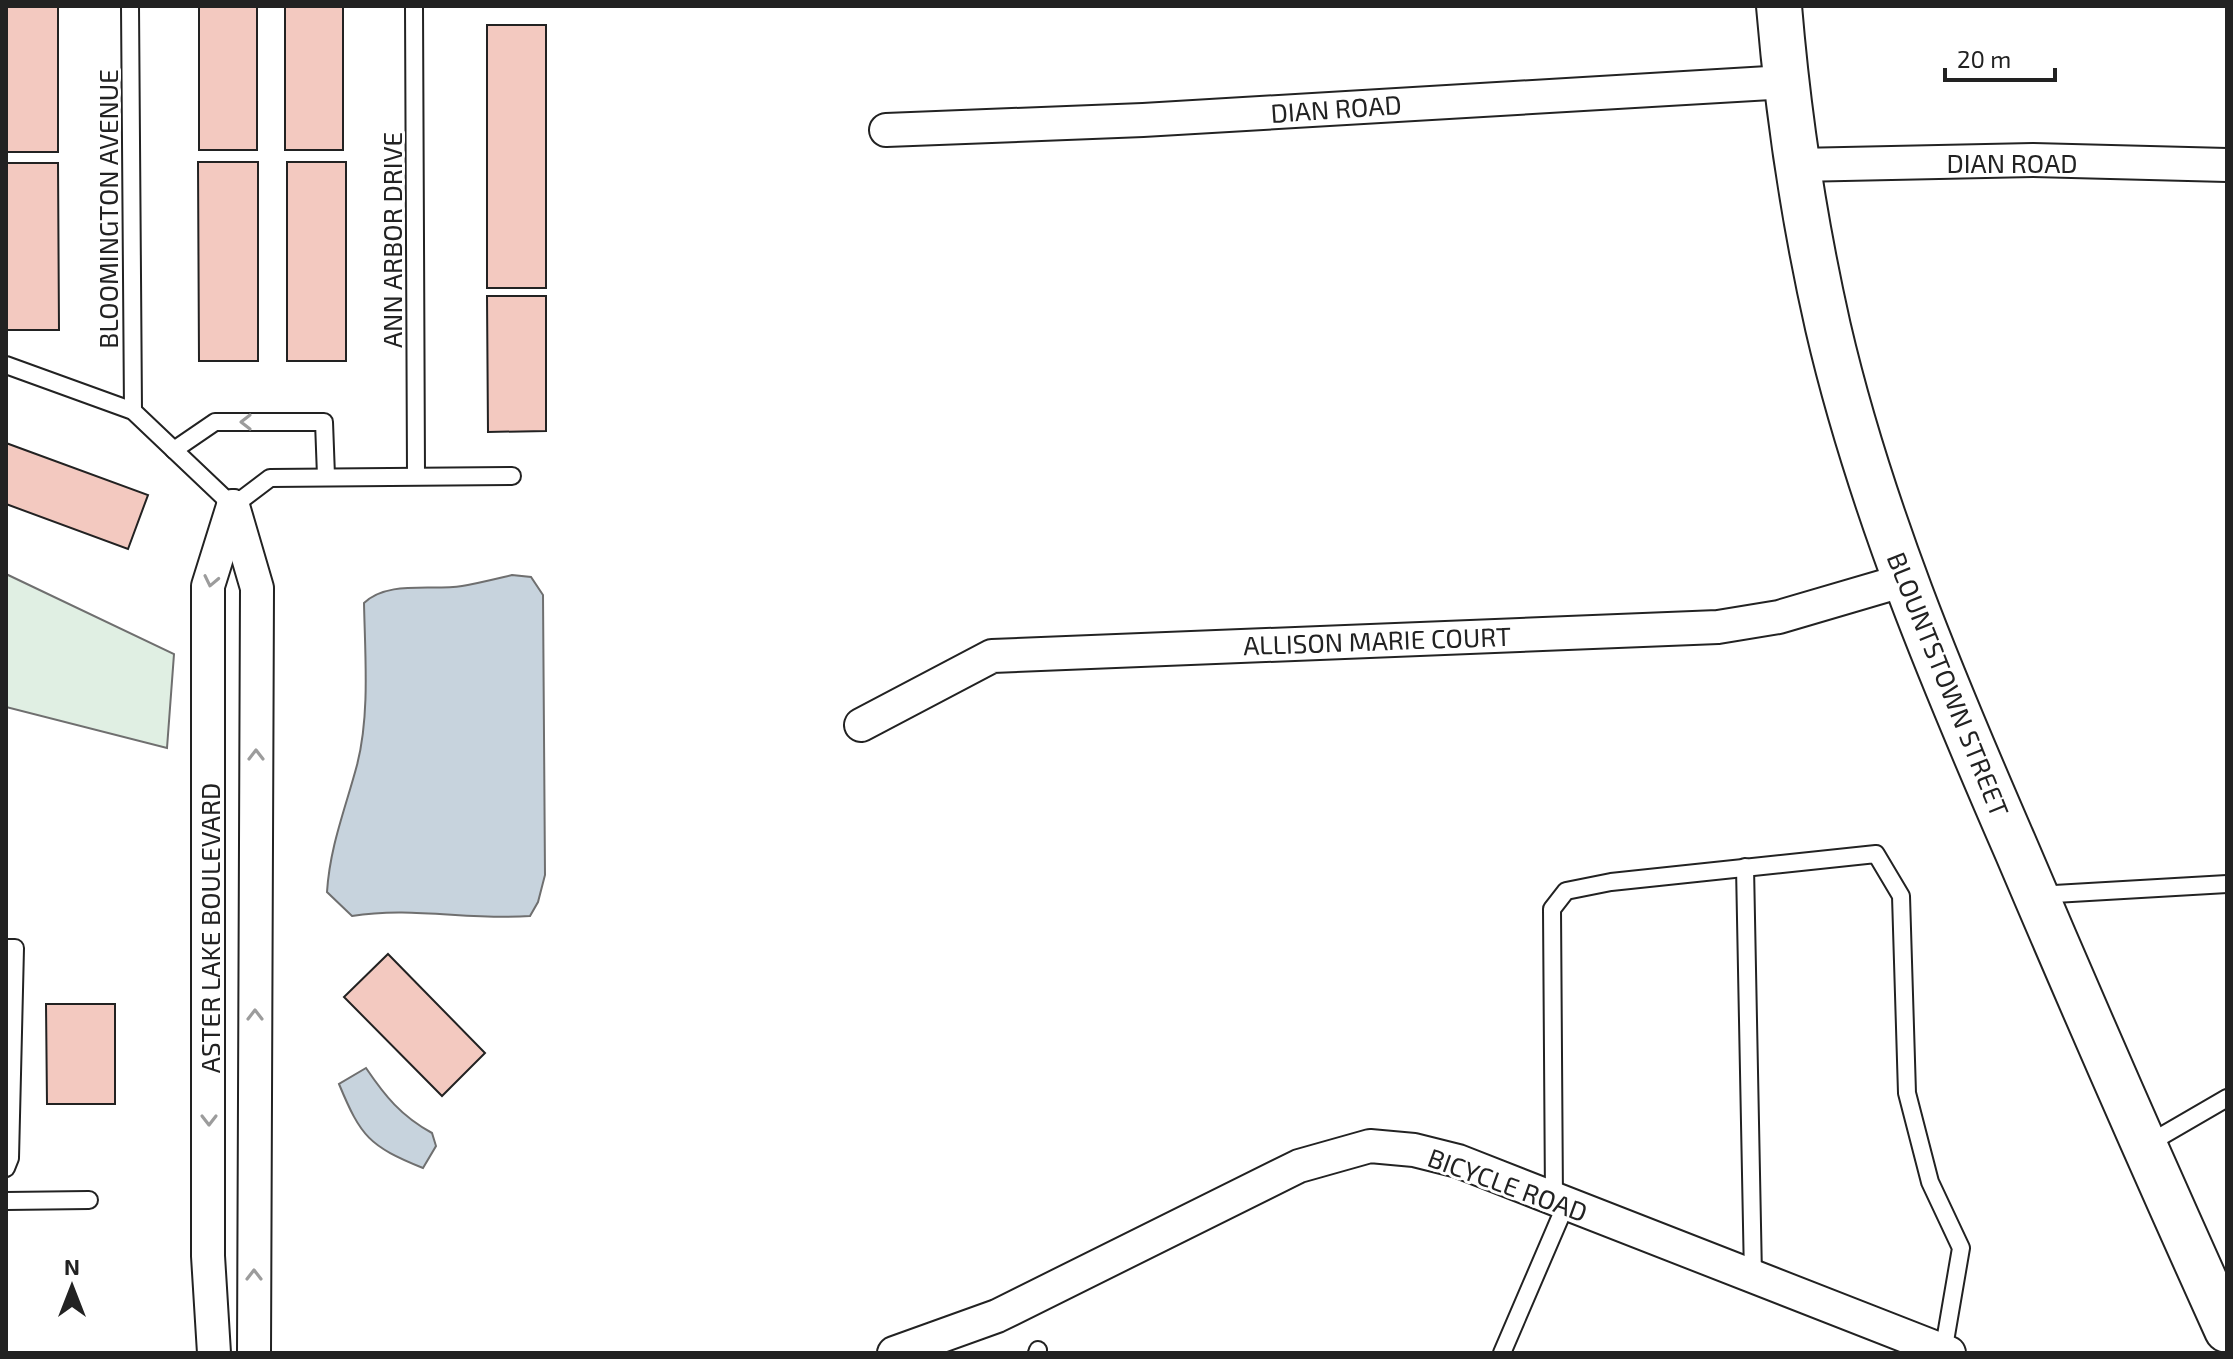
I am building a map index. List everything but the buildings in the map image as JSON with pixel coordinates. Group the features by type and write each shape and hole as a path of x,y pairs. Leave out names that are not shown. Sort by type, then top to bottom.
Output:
{"main road":[{"name":"BLOUNTSTOWN STREET","path":"1779,6 1797,165 1828,327 1859,439 1905,580 1951,699 2227,1330"}],"street":[{"name":"DIAN ROAD","path":"886,130 1143,120 1786,82"},
{"name":"DIAN ROAD","path":"1797,165 2033,160 2227,165"},
{"name":"ASTER LAKE BOULEVARD","path":"214,1353 208,1256 208,586 233,506"},
{"name":"ASTER LAKE BOULEVARD","path":"233,506 257,588 254,1353"},
{"name":"ALLISON MARIE COURT","path":"861,725 992,656 1718,627 1779,617 1905,580"},
{"path":"209,828 256,828"},
{"path":"209,1074 254,1073"},
{"name":"BICYCLE ROAD","path":"894,1353 997,1316 1299,1166 1346,1150 1370,1146 1414,1150 1458,1161 1946,1352"}],"lane":[{"name":"BLOOMINGTON AVENUE","path":"130,6 133,411"},
{"name":"ANN ARBOR DRIVE","path":"414,6 416,474"},
{"path":"6,365 133,411 233,506 270,478 416,474 512,476"},
{"path":"174,450 215,422 324,422 326,476"},
{"path":"1502,1353 1560,1201 1552,909 1566,891 1611,882 1876,854 1901,896 1907,1093 1930,1182 1961,1248 1946,1352"},
{"path":"1745,867 1753,1276"},
{"path":"2036,896 2227,884"},
{"path":"6,948 15,948 10,1158 6,1168"},
{"path":"2144,1146 2227,1098"},
{"path":"6,1201 89,1200"}],"green space":[{"path":"6,574 174,654 167,748 6,707"}],"shaded area":[{"path":"512,575 531,577 543,595 545,875 538,902 530,916 397,912 352,916 327,892 335,843 357,765 364,726 364,603 385,591 462,586"},
{"path":"366,1068 394,1105 432,1133 436,1146 423,1168 378,1146 354,1116 339,1084"}]}
